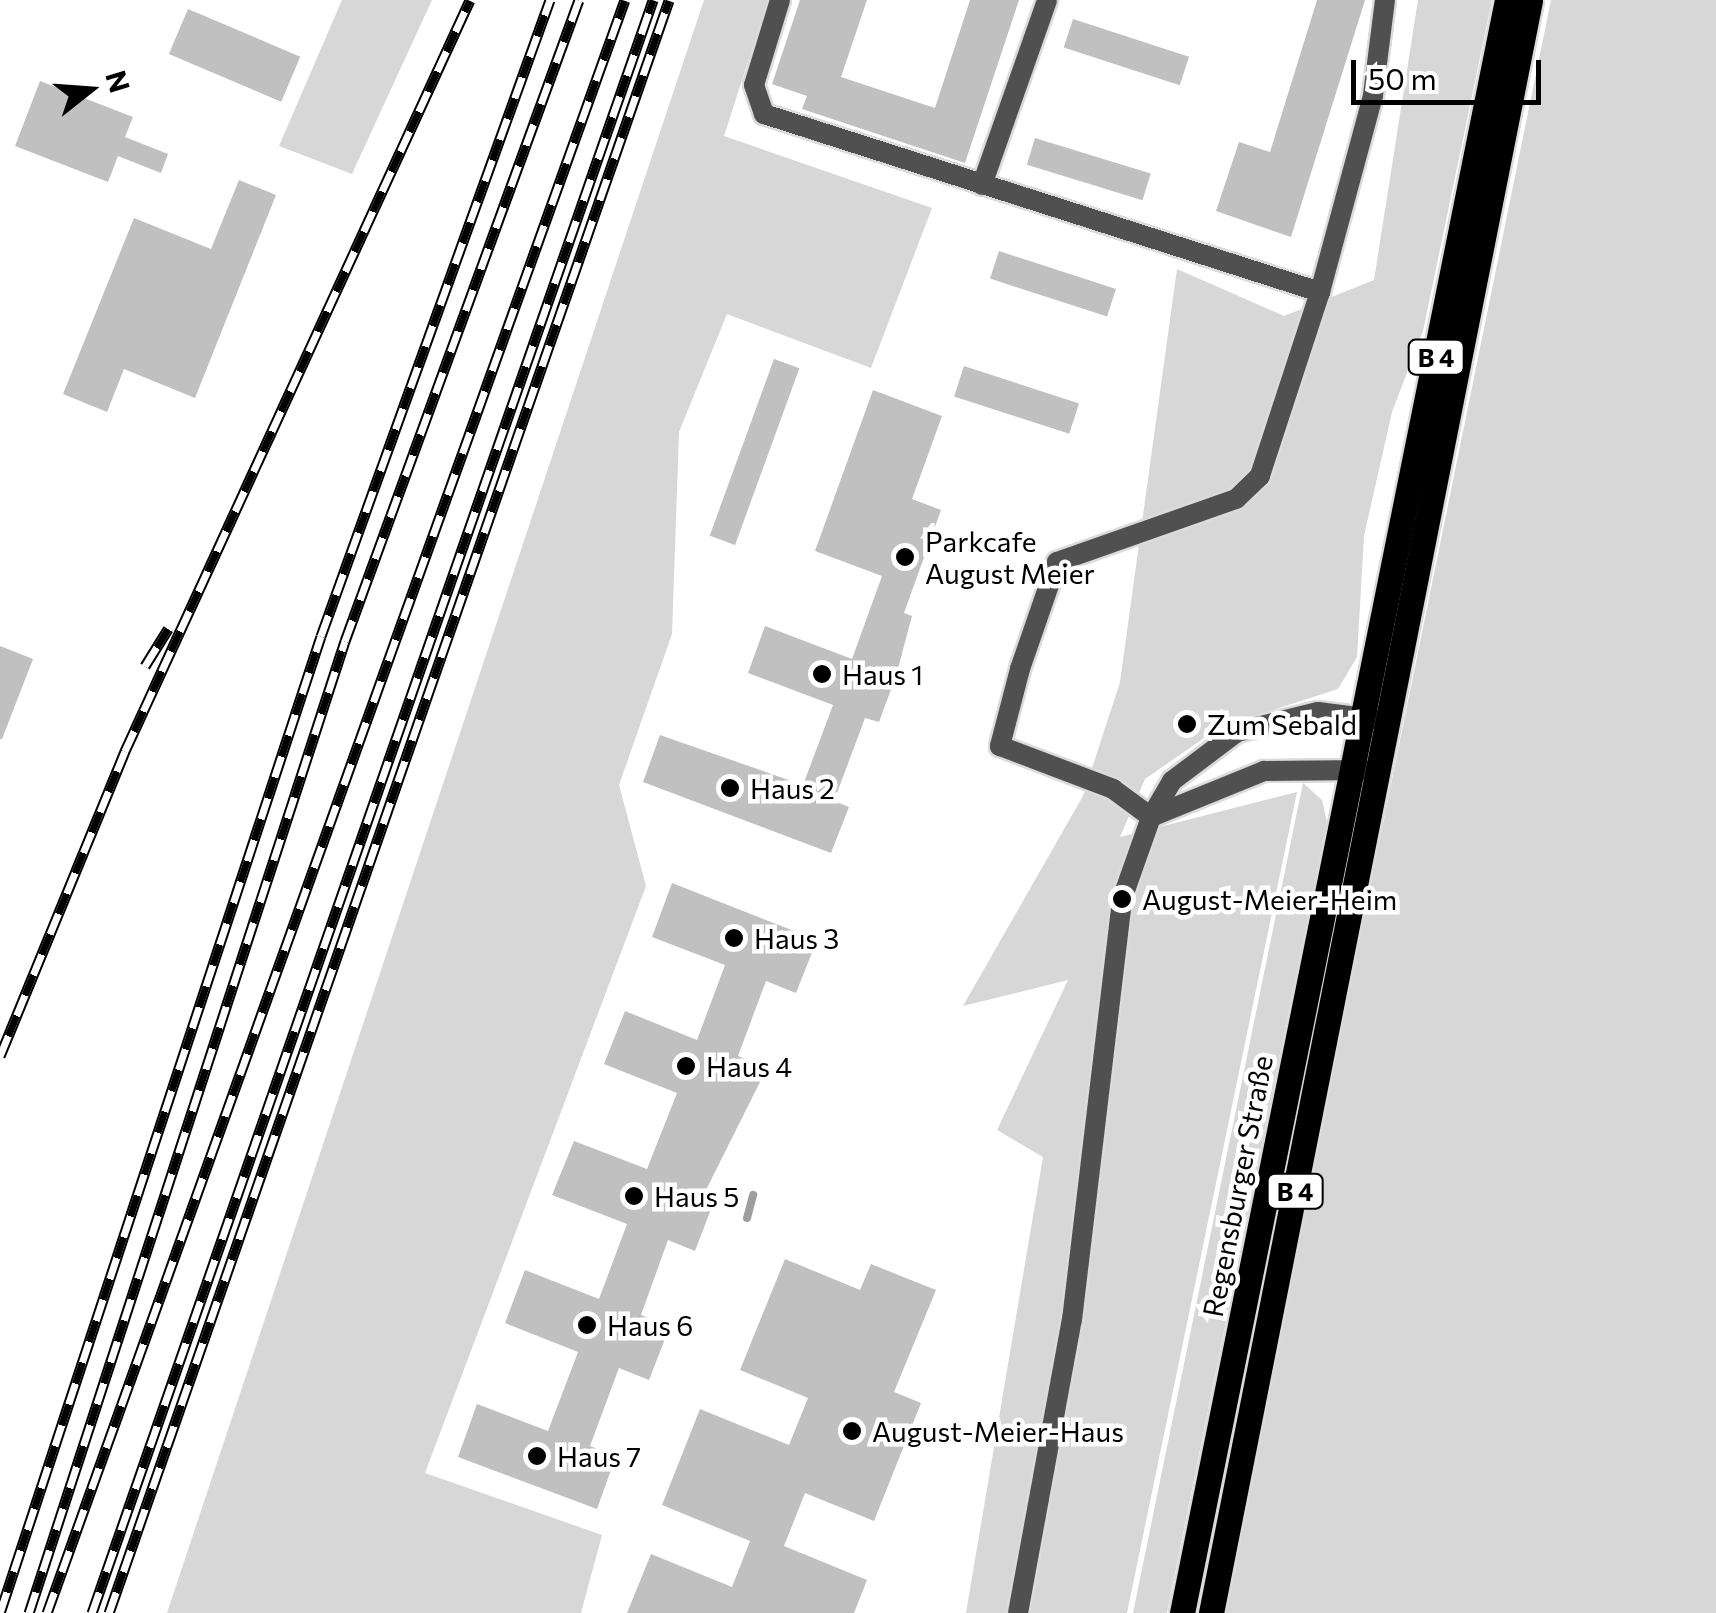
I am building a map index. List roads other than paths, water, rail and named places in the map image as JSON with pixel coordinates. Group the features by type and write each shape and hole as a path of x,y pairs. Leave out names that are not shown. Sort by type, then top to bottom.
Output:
{"main road":[{"name":"Regensburger Straße","path":"1182,1613 1507,0"},
{"name":"B 4","path":"1211,1613 1530,0"}],"street":[{"path":"780,0 754,84 764,114 1320,292"},
{"path":"982,185 1047,0"},
{"path":"1151,817 1113,789 1000,746 1020,669 1057,562 1236,500 1260,476 1320,292 1373,95 1386,0"},
{"path":"1018,1613 1072,1320 1125,885 1151,817 1172,781 1237,732 1318,712 1363,714 1387,727"},
{"path":"1151,817 1264,771 1379,769"}],"waterway":[{"path":"747,1218 753,1195"}],"railway":[{"path":"0,1056 125,751 470,0"},
{"path":"0,1613 321,636 550,0"},
{"path":"29,1613 345,641 579,0"},
{"path":"47,1613 625,0"},
{"path":"92,1613 653,0"},
{"path":"109,1613 669,0"},
{"path":"145,666 168,629"}],"place":[{"name":"Parkcafe August Meier","path":"905,557"},
{"name":"Haus 1","path":"822,674"},
{"name":"Zum Sebald","path":"1187,724"},
{"name":"Haus 2","path":"730,788"},
{"name":"August-Meier-Heim","path":"1122,899"},
{"name":"Haus 3","path":"734,938"},
{"name":"Haus 4","path":"686,1066"},
{"name":"Haus 5","path":"634,1196"},
{"name":"Haus 6","path":"587,1325"},
{"name":"August-Meier-Haus","path":"852,1431"},
{"name":"Haus 7","path":"537,1456"}]}
